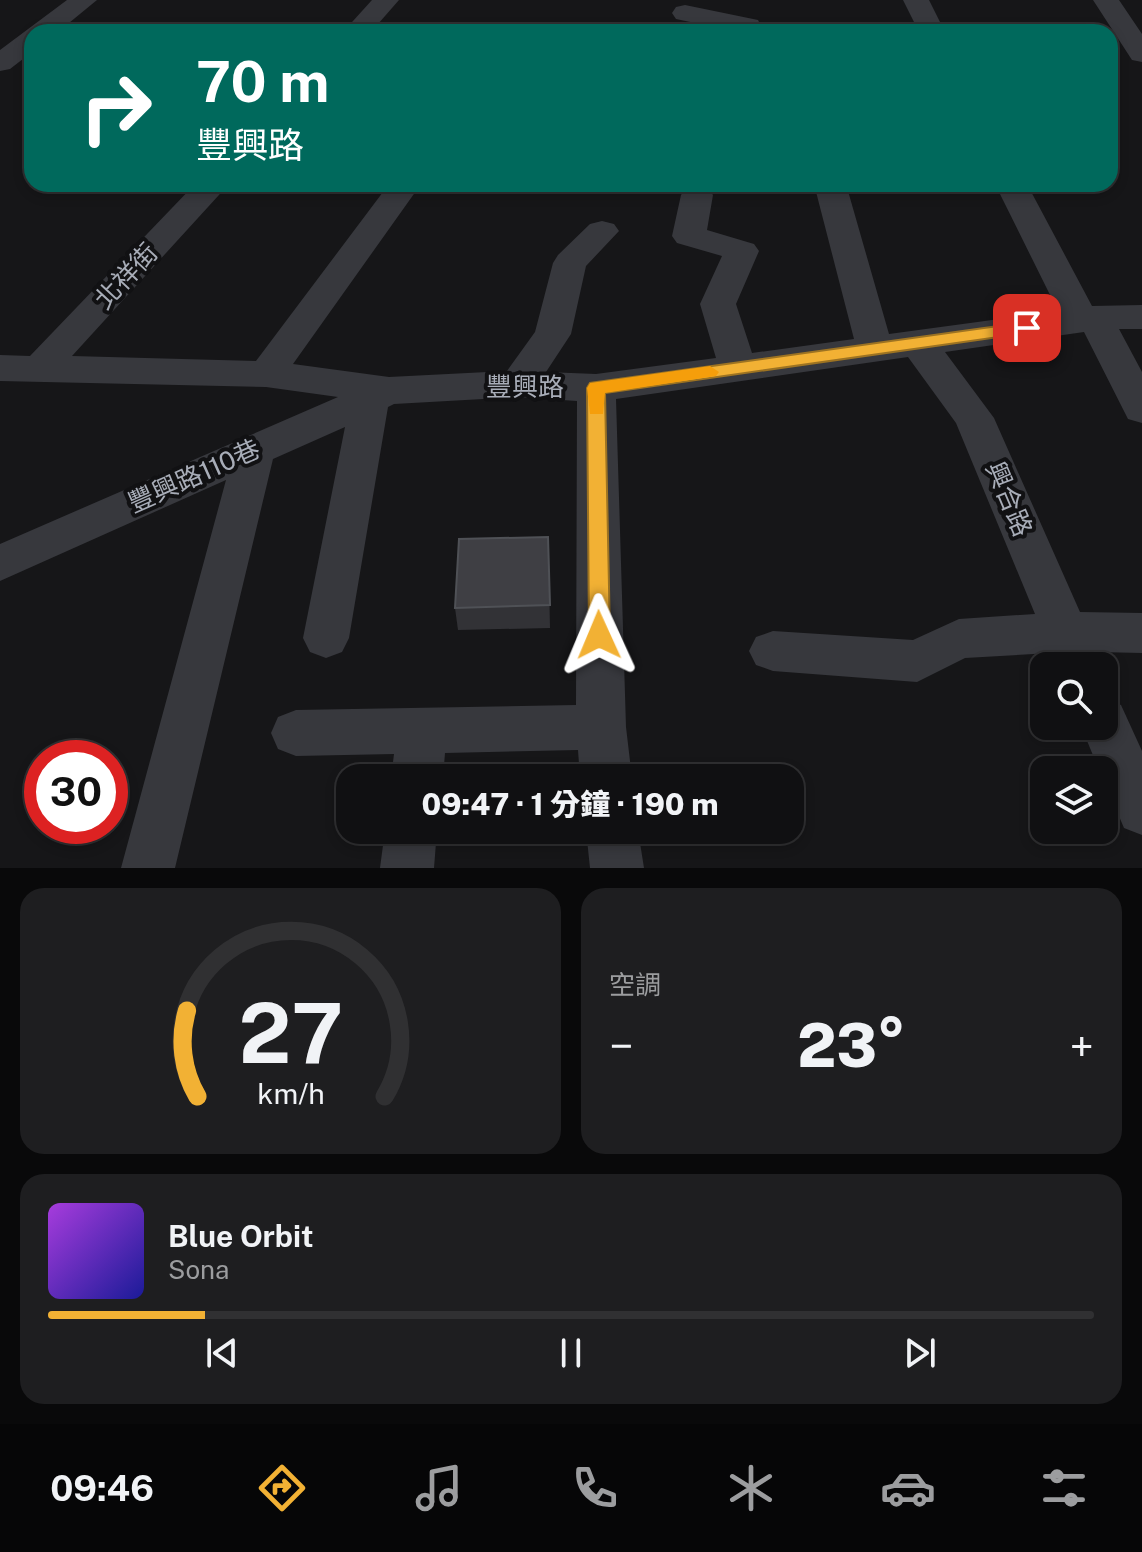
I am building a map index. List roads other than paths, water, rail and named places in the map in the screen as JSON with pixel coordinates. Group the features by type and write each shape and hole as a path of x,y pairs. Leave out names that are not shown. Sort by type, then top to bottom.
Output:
{"street":[{"path":"52,24 84,0"},
{"path":"364,24 386,0"},
{"path":"916,0 928,24"},
{"path":"1106,0 1142,54"},
{"path":"669,24 689,7 743,24"},
{"path":"0,63 24,45"},
{"name":"北祥街","path":"39,369 205,192"},
{"path":"266,374 399,192"},
{"path":"832,192 875,349"},
{"path":"1016,192 1142,409"},
{"path":"697,195 689,236 742,251 718,304 738,368"},
{"path":"518,384 553,334 570,263 602,231"},
{"name":"豐興路","path":"0,368 266,374 380,395 518,384 596,388 1088,319 1142,317"},
{"name":"興合路","path":"918,343 974,418 1073,649"},
{"path":"596,388 601,727 605,764"},
{"path":"326,638 380,395"},
{"name":"豐興路110巷","path":"0,563 380,395"},
{"path":"148,868 255,449"},
{"path":"773,651 917,661 959,639 1073,649 1142,633"},
{"path":"296,733 419,754 601,727"},
{"path":"1112,740 1142,810"},
{"path":"407,868 410,844"},
{"path":"614,844 617,868"}]}
